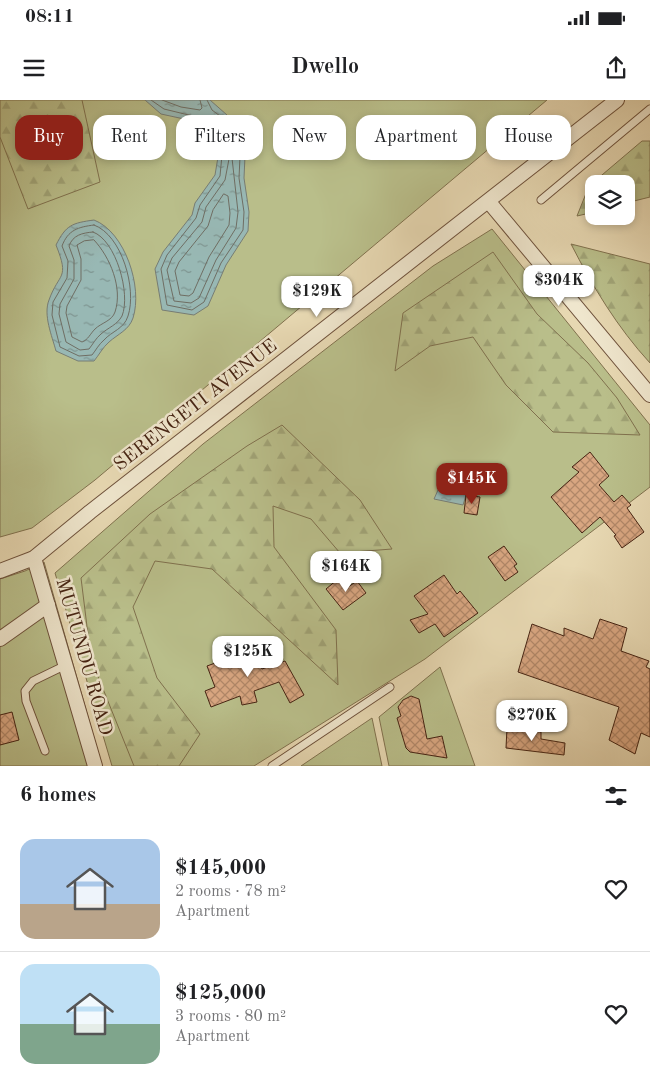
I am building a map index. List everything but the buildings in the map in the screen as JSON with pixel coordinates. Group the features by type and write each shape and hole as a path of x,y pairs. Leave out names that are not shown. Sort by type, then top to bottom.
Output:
{"street":[{"name":"SERENGETI AVENUE","path":"0,570 34,558 90,512 489,202 617,100"},
{"path":"489,202 650,394"},
{"name":"MUTUNDU ROAD","path":"34,558 95,766"},
{"path":"0,639 48,605"}],"lane":[{"path":"541,200 650,109"},
{"path":"45,751 24,691 33,681 66,665"},
{"path":"272,766 390,687"}],"green space":[{"path":"0,100 547,100 529,115 486,115 486,151 476,160 476,115 356,115 356,160 476,160 95,480 32,528 0,537"},
{"path":"0,100 82,100 93,150 93,160 95,160 100,182 28,209 0,137"},
{"path":"642,141 650,141 650,197 635,201 635,175 602,175"},
{"path":"585,196 585,214 577,216"},
{"path":"492,229 650,425 650,487 425,659 254,766 112,766 55,573 203,444 433,266"},
{"path":"571,244 650,264 650,363 606,306"},
{"path":"493,252 537,314 588,363 617,398 640,435 553,432 506,385 473,337 430,346 395,371 403,313"},
{"path":"282,425 360,500 392,549 340,553 311,519 273,506 274,547 336,630 338,685 212,569 155,561 133,607 157,678 200,734 179,766 134,766 91,659 81,578 150,514 247,446"},
{"path":"44,562 102,766 0,766 0,579 25,571"},
{"path":"440,667 475,766 389,766 379,717"},
{"path":"372,718 382,766 301,766"}],"water":[{"path":"145,100 210,100 227,115 176,115 176,117 161,114"},
{"path":"218,160 245,160 244,178 249,212 248,231 226,265 208,306 194,315 162,310 155,269 163,252 192,215 195,203 215,175"},
{"path":"94,220 105,226 123,248 133,277 135,305 133,318 129,326 107,344 94,361 78,361 56,351 49,326 47,306 63,270 56,245 70,226"},
{"path":"438,490 467,492 463,505 434,499"}]}
